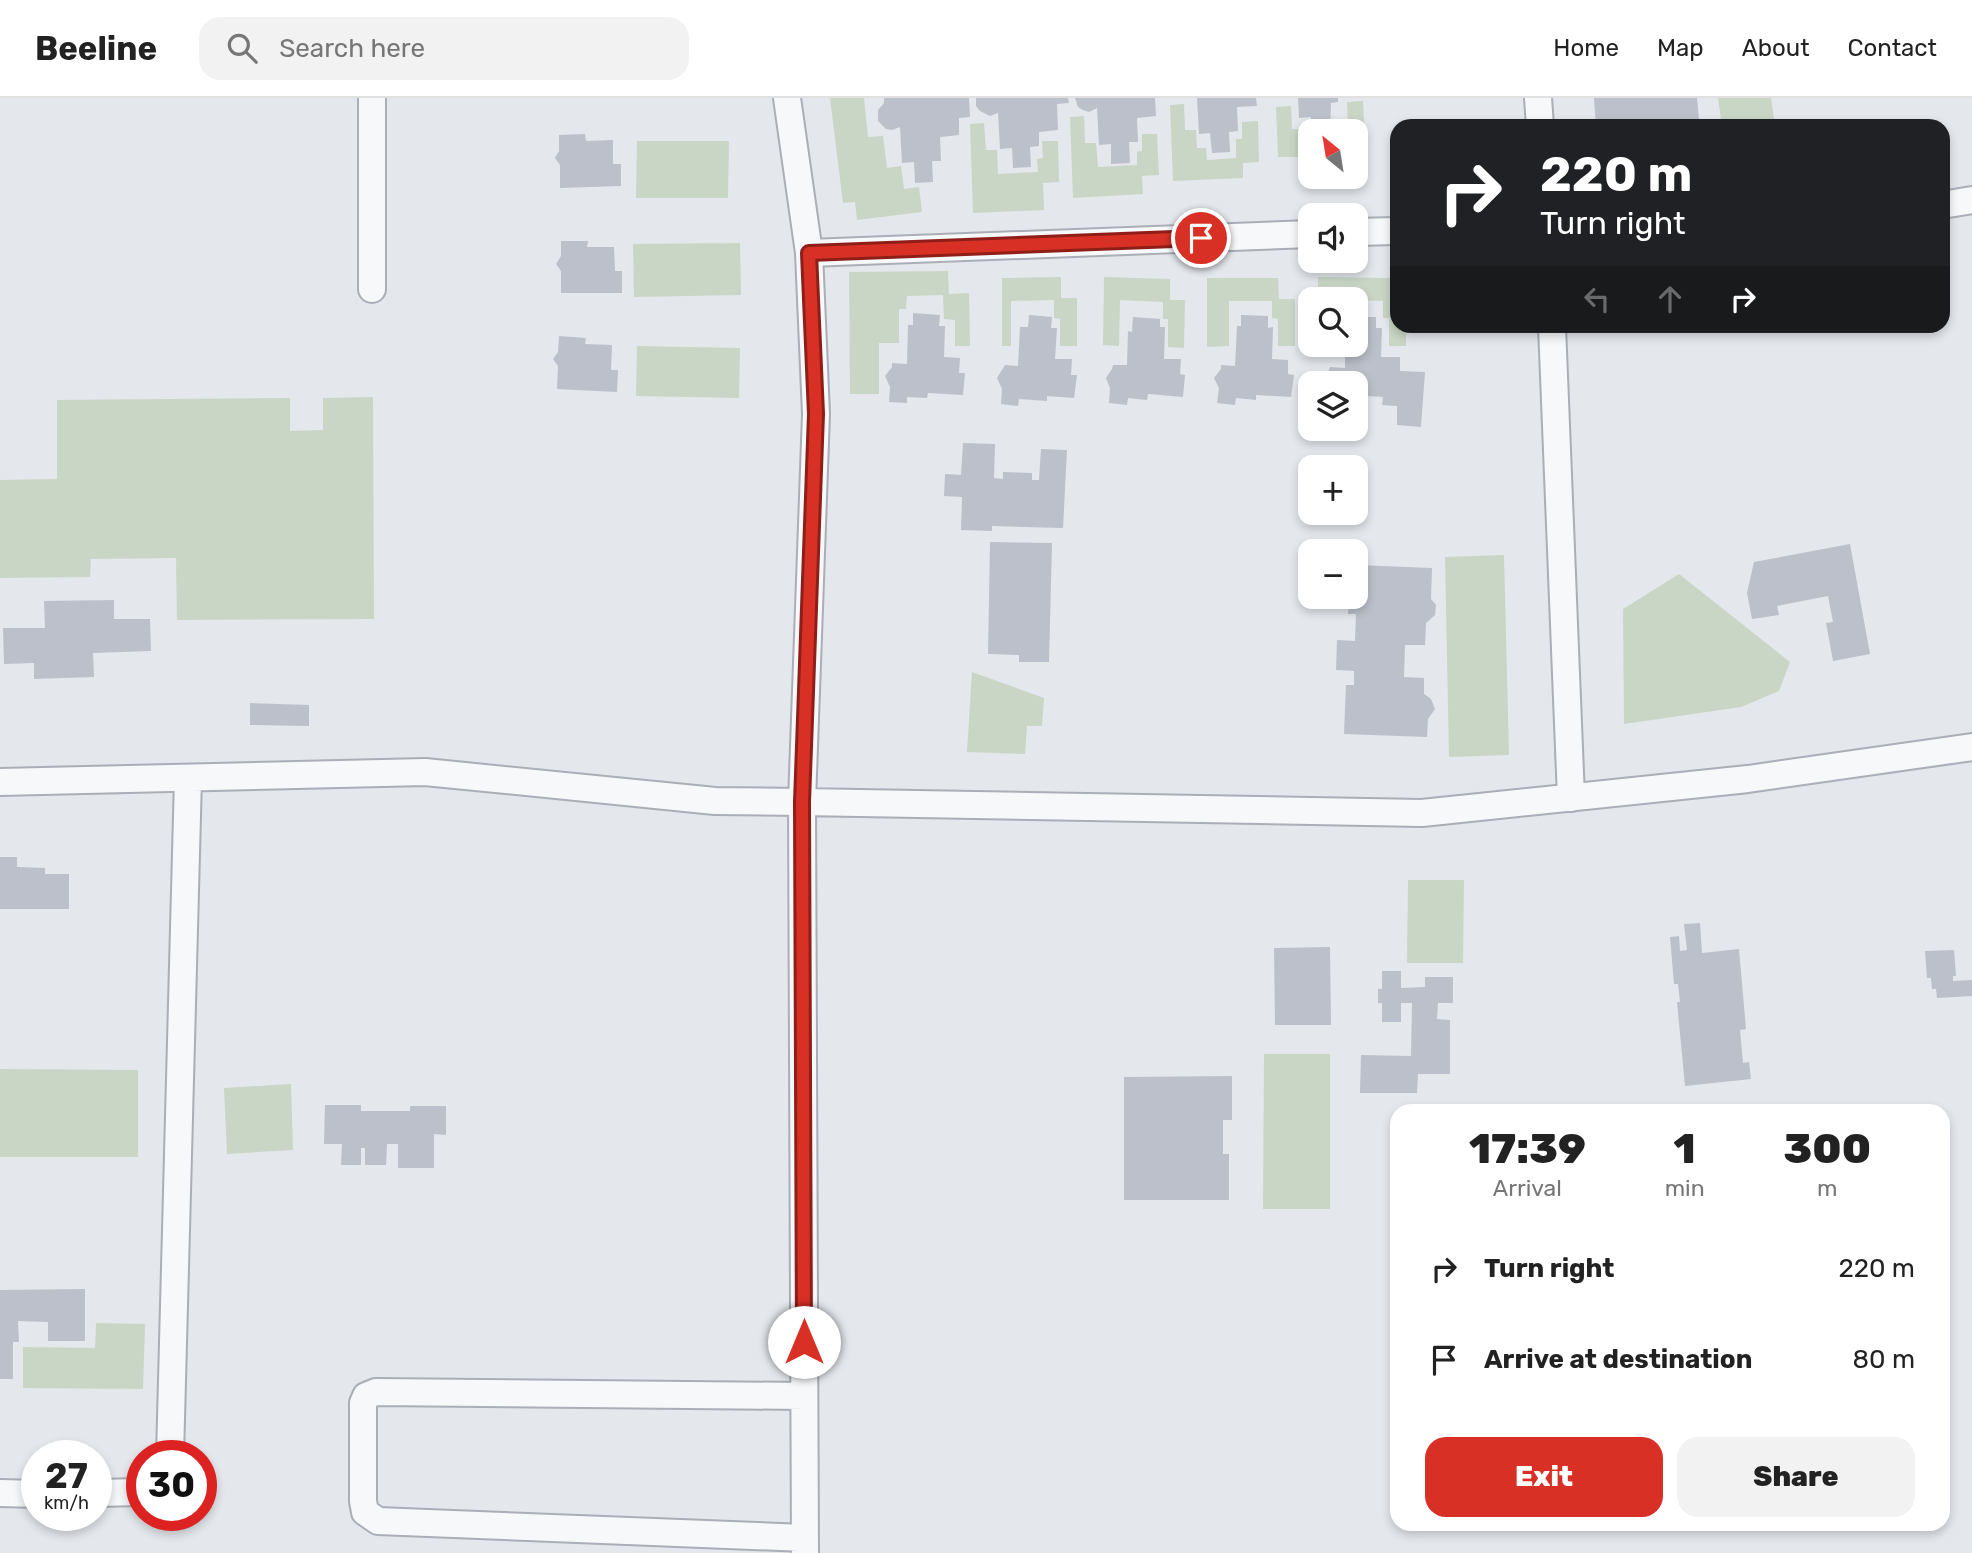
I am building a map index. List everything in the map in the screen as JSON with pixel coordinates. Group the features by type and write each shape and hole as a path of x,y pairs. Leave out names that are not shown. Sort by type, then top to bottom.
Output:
{"street":[{"path":"372,98 372,289"},
{"path":"787,98 809,253 816,414 802,802 805,1545 378,1521 365,1512 363,1403 366,1396 376,1392 804,1396"},
{"path":"1538,98 1540,119"},
{"path":"1950,204 1972,200"},
{"path":"1368,232 1390,231"},
{"path":"809,253 1298,234"},
{"path":"1552,333 1571,798"},
{"path":"0,782 425,772 715,801 1422,813 1748,779 1972,747"},
{"path":"170,1440 188,778"},
{"path":"0,1493 21,1494"}],"green space":[{"path":"830,98 864,98 868,137 883,136 887,168 901,166 904,189 919,187 922,212 857,220 855,202 843,203"},
{"path":"1718,98 1771,98 1774,119 1721,119"},
{"path":"1363,101 1364,119 1348,119 1347,102"},
{"path":"1184,104 1185,130 1196,130 1197,148 1206,148 1207,160 1236,158 1236,139 1242,139 1242,122 1258,121 1259,162 1243,163 1243,178 1173,181 1170,105"},
{"path":"1291,106 1292,129 1298,129 1298,157 1278,157 1276,107"},
{"path":"1084,116 1085,143 1096,143 1098,167 1137,165 1137,152 1142,151 1142,134 1157,134 1159,175 1142,176 1143,194 1073,198 1070,117"},
{"path":"984,123 986,150 997,150 998,174 1038,172 1037,159 1043,158 1042,141 1058,141 1059,182 1043,183 1044,210 973,213 970,124"},
{"path":"637,141 729,141 728,198 636,198"},
{"path":"740,243 741,295 634,297 633,244"},
{"path":"948,271 949,294 969,293 970,346 955,346 955,320 944,319 943,295 907,296 906,309 899,309 899,343 879,343 879,394 850,394 849,272"},
{"path":"1061,277 1061,298 1077,298 1077,346 1060,346 1060,319 1054,318 1054,300 1011,301 1011,346 1002,346 1002,278"},
{"path":"1104,277 1170,279 1170,300 1185,300 1184,348 1168,347 1168,319 1163,319 1163,302 1120,300 1119,346 1103,345"},
{"path":"1318,277 1390,278 1390,333 1406,333 1406,346 1389,346 1389,318 1383,318 1383,301 1368,301 1368,287 1318,287"},
{"path":"1207,278 1278,278 1279,299 1295,299 1295,346 1278,346 1278,319 1272,318 1272,301 1229,301 1229,346 1207,347"},
{"path":"637,346 740,348 739,398 636,396"},
{"path":"373,397 374,619 177,620 176,558 91,559 90,577 0,578 0,480 57,479 57,400 290,398 290,431 323,430 323,398"},
{"path":"1504,555 1509,755 1449,757 1445,557"},
{"path":"1679,574 1790,662 1779,691 1741,707 1624,724 1623,609"},
{"path":"972,672 1044,698 1042,726 1027,726 1025,754 967,752"},
{"path":"1408,880 1464,880 1463,963 1407,963"},
{"path":"1264,1054 1330,1054 1330,1209 1263,1209"},
{"path":"0,1069 138,1070 138,1157 0,1157"},
{"path":"291,1084 293,1150 227,1154 224,1088"},
{"path":"96,1323 145,1324 143,1389 23,1388 23,1347 95,1348"}],"building":[{"path":"884,98 969,98 970,117 959,118 959,135 940,137 941,161 932,161 933,182 915,183 914,162 902,163 900,127 886,129 878,121 878,110 884,103"},
{"path":"976,98 1068,98 1069,103 1057,104 1058,130 1039,132 1039,146 1030,147 1031,167 1013,168 1012,148 1000,149 998,113 990,116 980,111 976,106"},
{"path":"1075,98 1155,98 1156,116 1137,118 1138,142 1129,142 1130,163 1111,164 1111,144 1099,145 1097,108 1089,112 1083,110 1078,107"},
{"path":"1197,98 1256,98 1257,106 1237,107 1238,131 1229,132 1230,152 1212,153 1210,133 1199,134"},
{"path":"1298,98 1338,98 1338,102 1331,103 1330,119 1299,118"},
{"path":"1594,98 1697,98 1699,119 1596,119"},
{"path":"585,134 586,141 613,140 613,164 621,164 621,186 560,188 560,165 555,158 559,151 559,135"},
{"path":"561,241 588,241 587,247 614,247 615,271 622,271 622,293 561,293 561,271 556,264 561,256"},
{"path":"913,313 940,315 939,326 945,326 944,357 960,358 959,373 965,373 963,395 928,393 927,398 907,397 907,403 889,402 890,387 885,376 892,363 907,364 908,325 913,325"},
{"path":"1029,315 1052,317 1051,328 1057,328 1055,359 1072,359 1071,375 1077,375 1074,398 1047,396 1047,401 1019,399 1018,406 1001,404 1002,389 997,378 1005,365 1018,366 1020,327 1028,327"},
{"path":"1241,315 1268,316 1268,328 1273,327 1272,359 1288,360 1288,374 1294,375 1291,397 1256,395 1256,400 1236,398 1235,405 1217,403 1219,388 1214,378 1221,365 1235,366 1237,326 1241,326"},
{"path":"1133,317 1160,319 1160,327 1165,327 1164,359 1181,359 1180,374 1185,375 1183,397 1148,394 1147,400 1128,398 1127,405 1109,403 1110,388 1106,378 1113,365 1127,365 1128,331 1132,332"},
{"path":"1368,317 1376,317 1376,328 1382,328 1381,357 1400,357 1400,371 1425,372 1421,427 1397,425 1397,406 1382,405 1383,397 1368,396 1368,371 1328,371 1330,367 1345,368 1345,357 1368,357"},
{"path":"559,336 586,338 585,344 612,345 611,370 618,370 617,392 557,389 558,366 553,359 558,352"},
{"path":"963,443 995,444 994,478 1003,479 1003,472 1032,473 1032,480 1039,480 1041,449 1067,450 1063,528 992,526 992,531 961,530 962,497 944,496 945,474 961,475"},
{"path":"990,542 1052,543 1049,662 1019,662 1019,655 988,654"},
{"path":"1850,544 1870,654 1833,661 1826,623 1833,622 1828,596 1777,606 1779,615 1752,619 1747,593 1754,562"},
{"path":"1368,565 1432,568 1431,599 1436,605 1435,615 1426,623 1425,645 1405,645 1404,677 1424,678 1424,694 1431,699 1435,709 1428,719 1427,737 1344,734 1346,685 1354,685 1354,671 1336,670 1337,640 1355,641 1356,614 1348,614 1348,609 1368,609"},
{"path":"114,600 114,619 150,619 151,651 93,653 94,677 34,679 34,663 4,664 3,628 45,628 44,601"},
{"path":"250,703 309,705 309,726 250,725"},
{"path":"0,857 17,857 17,867 45,868 45,874 69,874 69,909 0,909"},
{"path":"1700,923 1702,953 1739,949 1746,1029 1740,1030 1743,1063 1749,1062 1751,1079 1685,1086 1677,1002 1680,1002 1678,984 1674,984 1670,937 1679,936 1680,951 1687,950 1684,924"},
{"path":"1330,947 1331,1025 1275,1025 1274,948"},
{"path":"1954,950 1956,976 1953,976 1953,981 1972,980 1972,996 1937,998 1936,989 1932,989 1931,978 1927,978 1925,951"},
{"path":"1382,971 1401,971 1401,988 1425,987 1425,977 1453,977 1453,1003 1438,1003 1437,1019 1450,1020 1450,1074 1418,1074 1417,1093 1360,1093 1361,1055 1411,1056 1412,1003 1401,1003 1401,1022 1382,1022 1382,1003 1378,1003 1378,989 1382,989"},
{"path":"1232,1076 1232,1120 1223,1120 1223,1154 1229,1154 1229,1200 1124,1200 1124,1077"},
{"path":"325,1105 361,1105 361,1111 410,1111 410,1106 446,1106 446,1135 434,1134 434,1168 398,1168 398,1144 387,1144 386,1165 365,1165 365,1148 361,1148 361,1165 341,1165 342,1144 324,1144"},
{"path":"85,1289 85,1341 48,1341 48,1322 18,1321 19,1342 13,1342 13,1379 0,1379 0,1290"}],"route":[{"path":"804,1342 802,802 816,414 809,253 1201,238"}]}
